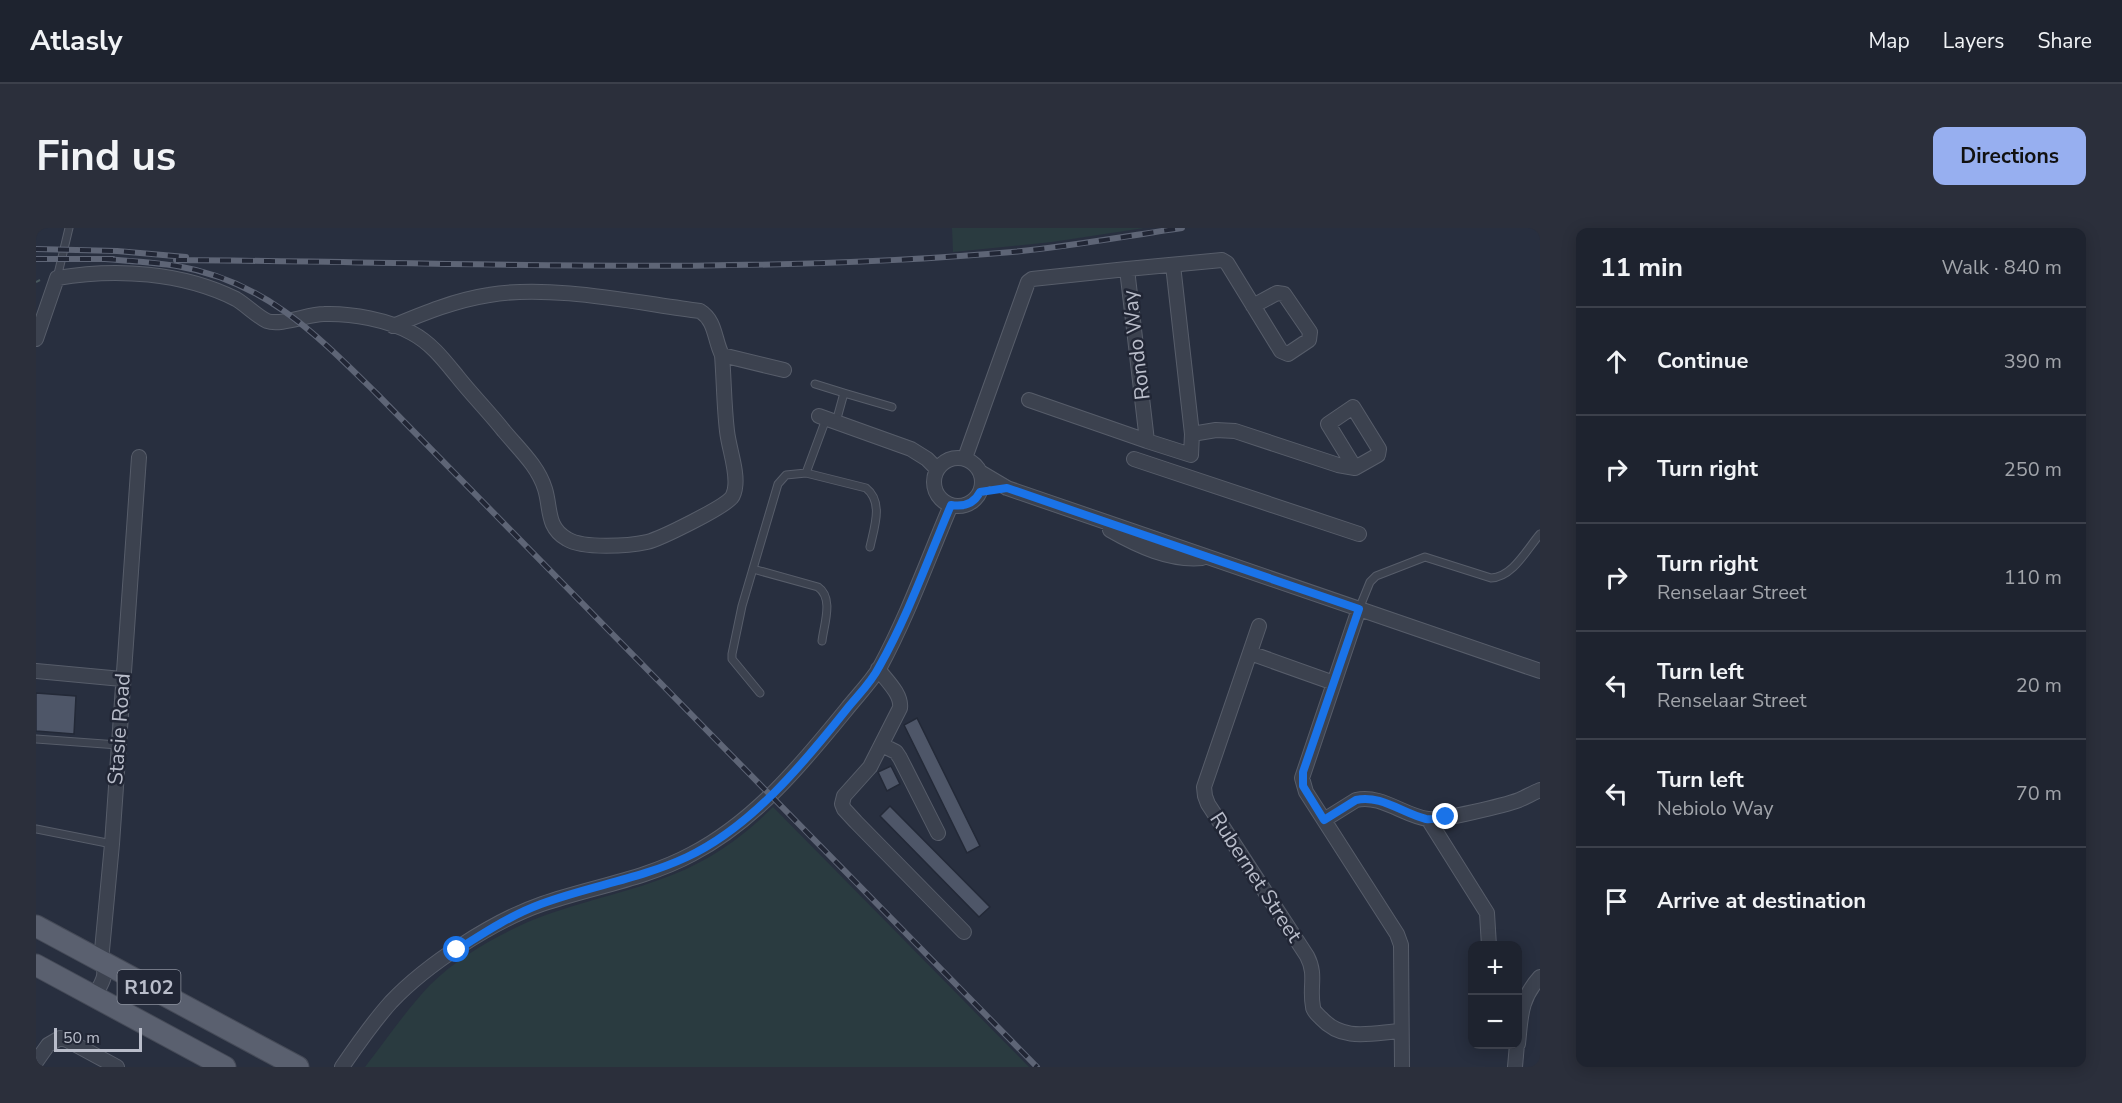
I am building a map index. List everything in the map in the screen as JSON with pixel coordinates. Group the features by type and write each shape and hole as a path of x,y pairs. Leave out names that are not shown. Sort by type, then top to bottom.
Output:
{"main road":[{"name":"R102","path":"36,926 298,1067"},
{"name":"R102","path":"36,965 225,1067"}],"street":[{"path":"1127,269 1216,259 1227,262 1253,306 1284,354 1288,354 1309,340 1310,332 1284,294 1277,293 1253,306"},
{"path":"1173,265 1192,434 1191,455 1185,476"},
{"name":"Rondo Way","path":"965,458 1028,282 1032,279 1127,269 1147,441 1029,399"},
{"path":"36,339 57,278 87,273 117,272 200,285 235,299 266,320 278,322 323,314 362,318 412,333 435,351 536,468 544,486 549,518 553,526 567,540 579,544 646,542 696,519 732,497 735,490 735,473 727,432 722,355 712,323 707,315 700,311 564,294 527,292 491,294 460,301 393,326"},
{"path":"722,355 784,370"},
{"path":"827,419 912,449 937,469"},
{"path":"1192,434 1216,430 1235,431 1338,465 1355,468"},
{"path":"1147,441 1191,455"},
{"name":"Stasie Road","path":"94,997 106,976 101,961 112,844 139,456"},
{"path":"980,472 982,482 975,500 963,506 951,505 945,503 936,494 933,482 937,469 946,460 965,458 980,472 1007,488 1540,671"},
{"path":"1134,459 1359,534"},
{"path":"980,492 1007,488"},
{"path":"342,1067 362,1038 408,986 484,933 540,905 664,867 689,856 743,821 804,761 878,669 902,622 951,505"},
{"path":"1359,609 1302,778 1306,792 1401,945 1402,1067"},
{"name":"Rubernet Street","path":"1259,626 1204,787 1204,796 1307,956 1312,967 1313,1009 1317,1014 1332,1029 1346,1034 1401,1031"},
{"path":"1250,653 1334,683"},
{"path":"878,669 901,702 900,708 870,767 844,796 842,804 844,809 964,932"},
{"path":"36,671 122,679"},
{"path":"882,745 896,752 900,758 938,833"},
{"path":"1324,820 1356,800 1362,799 1374,800 1428,819 1514,802 1540,790"},
{"path":"1428,819 1488,913 1489,941"},
{"path":"1522,994 1540,978"},
{"path":"36,1062 48,1045 60,1038 117,1067"},
{"path":"1515,1067 1517,1049"}],"lane":[{"path":"57,278 69,228"},
{"path":"815,384 892,407"},
{"path":"806,473 827,419 844,393"},
{"path":"760,693 734,663 732,654 753,569 778,484 786,475 806,473 866,488 875,500 877,515 870,547"},
{"path":"1359,609 1370,582 1376,576 1425,557 1491,578 1499,578 1508,573 1540,534"},
{"path":"753,569 821,589 827,601 822,641"},
{"path":"36,739 118,746"},
{"path":"36,829 112,844"}],"shaded area":[{"path":"952,228 1144,228 1052,242 953,252"},
{"path":"773,807 1029,1067 365,1067 430,985 469,954 502,934 532,920 686,869 726,846"}],"building":[{"path":"36,693 76,696 74,734 36,731"},
{"path":"917,718 980,846 967,853 904,725"},
{"path":"891,766 900,784 887,791 878,772"},
{"path":"890,806 990,907 979,917 880,816"}],"railway":[{"path":"176,260 594,266 803,264 1012,252 1182,228"},
{"path":"36,249 117,251 186,257"},
{"path":"36,259 113,259"},
{"path":"105,259 177,266 208,273 237,284 288,314 333,351 1037,1067"}],"route":[{"path":"457,950 513,917 540,905 664,867 689,856 743,821 804,761 878,669 902,622 951,505 963,506 975,500 980,492 995,489 1007,488 1359,609 1303,772 1303,786 1324,820 1356,800 1362,799 1374,800 1428,819 1446,817"}]}
